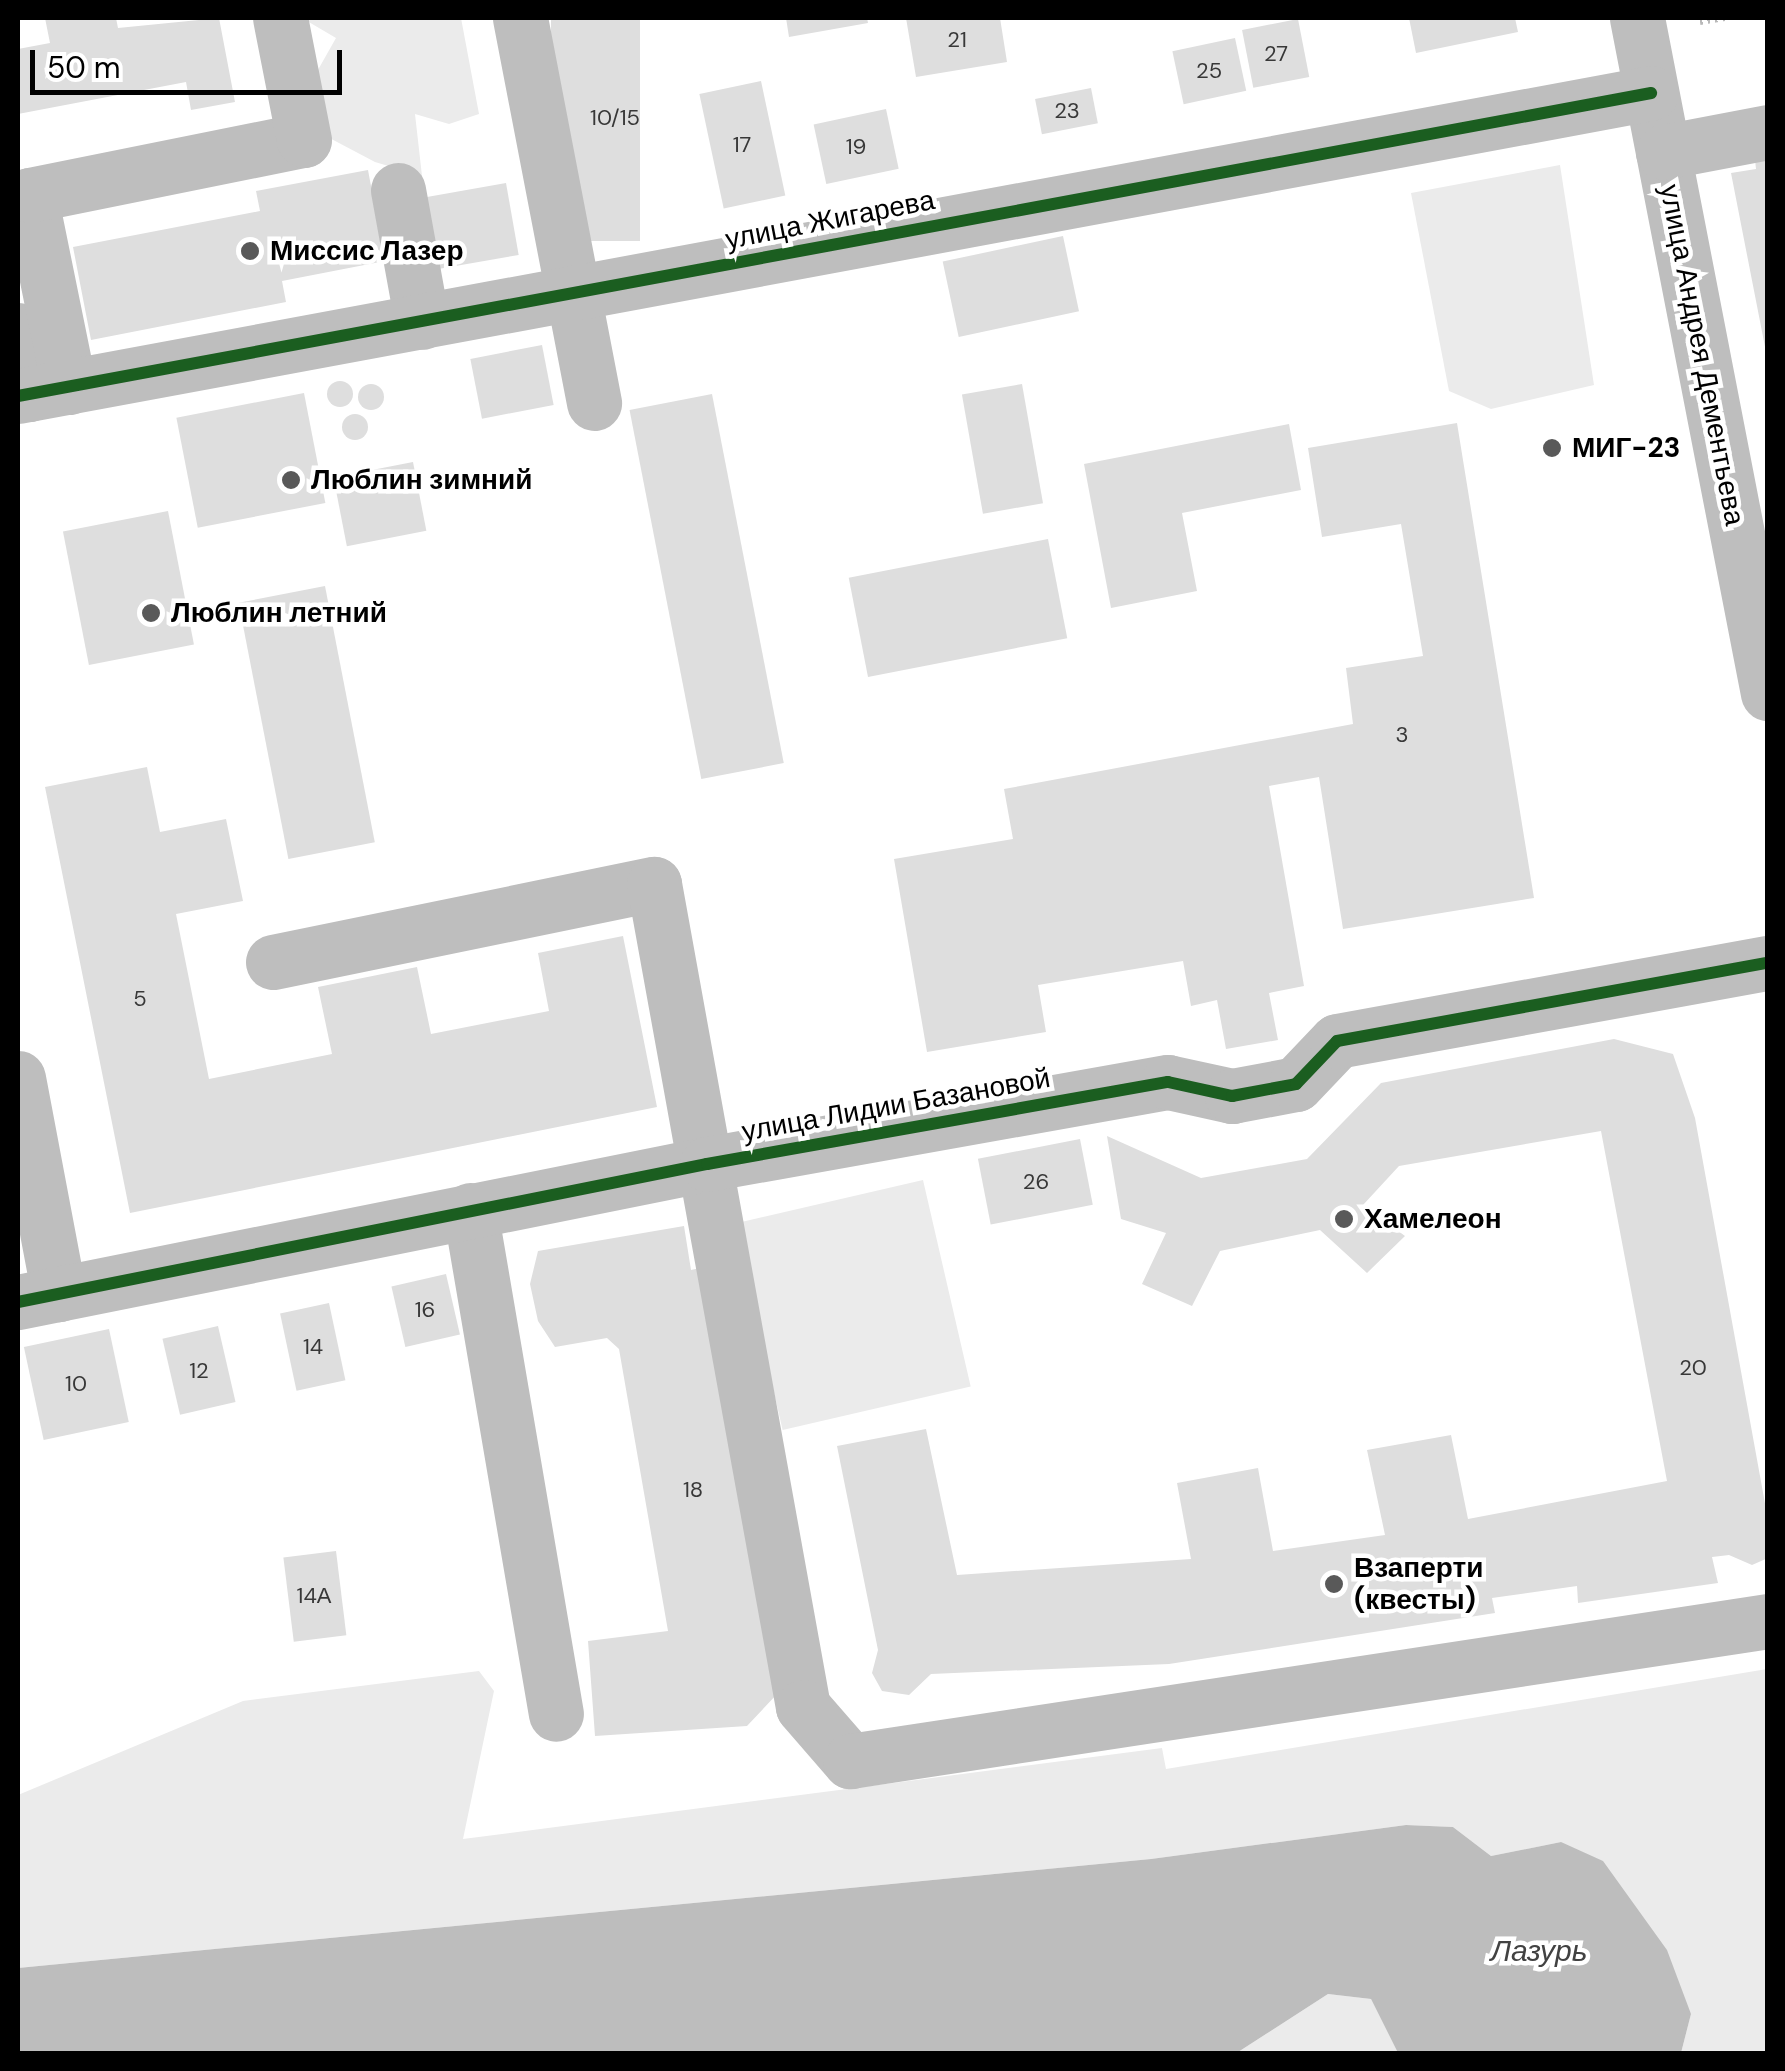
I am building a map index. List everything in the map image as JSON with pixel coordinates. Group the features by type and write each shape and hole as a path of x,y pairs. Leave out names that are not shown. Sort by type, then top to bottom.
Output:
{"street":[{"path":"38,393 30,196 304,140 280,18"},
{"path":"520,18 594,403"},
{"name":"улица Андрея Дементьева","path":"1637,18 1765,664"},
{"name":"улица Жигарева","path":"38,393 1652,93"},
{"path":"1663,152 1768,132"},
{"path":"398,190 422,322"},
{"path":"18,330 38,393"},
{"path":"273,962 654,884 802,1707 850,1760 1768,1621"},
{"name":"улица Лидии Базановой","path":"38,1298 707,1164 1168,1082 1232,1096 1296,1084 1337,1041 1768,963"},
{"path":"18,1078 38,1298"},
{"path":"470,1210 556,1714"}],"path":[{"path":"1700,22 1726,18"}],"shaded area":[{"path":"302,18 461,18 479,114 449,124 415,114 422,176 375,162 320,133 310,84 336,38"},
{"path":"1560,165 1594,385 1491,409 1449,391 1411,193"},
{"path":"923,1180 971,1387 783,1430 735,1223"},
{"path":"1767,1669 1767,2053 1681,2053 1691,2014 1561,1842 1491,1856 1453,1827 1406,1825 1151,1859 18,1968 18,1795 243,1701 479,1671 494,1691 463,1839 1162,1748 1166,1769"},
{"path":"1328,1994 1371,1999 1398,2053 1235,2054"}],"water":[{"name":"Лазурь","path":"1406,1825 1453,1827 1491,1856 1561,1842 1603,1861 1667,1950 1691,2014 1681,2053 1398,2053 1371,1999 1328,1994 1235,2054 18,2053 18,1968 1151,1859"}],"building":[{"path":"45,18 116,18 118,28 219,18 235,102 191,110 186,82 18,114 18,49 50,43"},
{"path":"551,18 640,18 640,241 551,241"},
{"path":"786,18 867,18 868,23 789,37"},
{"path":"906,18 1000,18 1007,62 916,77"},
{"path":"1409,18 1515,18 1518,32 1416,53"},
{"path":"1298,19 1309,77 1253,88 1242,30"},
{"path":"1235,38 1246,91 1184,104 1172,51"},
{"path":"761,81 785,195 724,209 699,94"},
{"path":"1091,88 1098,123 1042,134 1035,99"},
{"path":"886,109 899,169 826,184 814,124"},
{"path":"1768,158 1766,352 1731,173 1756,169 1755,160"},
{"path":"368,170 385,261 282,281 286,302 91,340 73,247 260,211 256,191"},
{"path":"506,183 519,255 434,270 421,198"},
{"path":"1063,236 1079,311 959,337 943,262"},
{"path":"542,345 554,405 482,419 470,359"},
{"path":"340,381 349,385 353,394 349,403 340,407 331,403 327,394 331,385"},
{"path":"371,384 380,388 384,397 380,406 371,410 362,406 358,397 362,388"},
{"path":"1022,384 1043,503 983,514 962,395"},
{"path":"304,393 325,503 198,528 176,418"},
{"path":"712,394 784,763 701,779 630,410"},
{"path":"355,414 364,418 368,427 364,436 355,440 346,436 342,427 346,418"},
{"path":"1457,423 1534,898 1343,929 1319,777 1269,786 1304,986 1269,993 1278,1040 1226,1049 1217,1000 1191,1006 1183,961 1038,985 1046,1032 927,1052 894,859 1013,839 1004,789 1353,724 1346,668 1423,656 1401,524 1322,537 1308,448"},
{"path":"1289,424 1301,490 1182,513 1197,591 1111,608 1084,464"},
{"path":"413,462 426,531 347,546 333,477"},
{"path":"168,511 194,645 89,665 63,531"},
{"path":"1048,539 1067,638 868,677 849,578"},
{"path":"325,586 375,842 288,859 239,603"},
{"path":"147,767 160,832 226,819 243,901 176,914 209,1079 332,1054 318,987 417,967 431,1034 549,1011 538,953 623,936 657,1107 130,1213 45,787"},
{"path":"1614,1039 1673,1054 1695,1118 1768,1520 1768,1558 1752,1565 1729,1555 1712,1557 1718,1583 1578,1603 1577,1586 1492,1598 1495,1613 1169,1664 931,1674 909,1695 882,1691 872,1673 878,1650 837,1446 926,1429 957,1575 1191,1559 1177,1483 1258,1468 1273,1551 1385,1535 1367,1450 1451,1435 1468,1519 1667,1481 1601,1131 1399,1166 1363,1205 1405,1236 1367,1273 1320,1230 1220,1251 1192,1306 1142,1284 1166,1233 1121,1219 1107,1136 1201,1178 1307,1159 1381,1083"},
{"path":"1080,1139 1093,1205 991,1225 978,1159"},
{"path":"684,1226 691,1270 705,1267 778,1693 747,1726 595,1736 588,1641 668,1631 619,1349 607,1338 555,1347 538,1321 530,1284 538,1251"},
{"path":"446,1274 460,1334 405,1347 391,1287"},
{"path":"329,1303 345,1380 297,1391 280,1313"},
{"path":"218,1326 236,1402 180,1415 162,1339"},
{"path":"109,1329 129,1422 44,1440 24,1347"},
{"path":"336,1551 346,1635 294,1642 283,1557"}],"cycle path":[{"path":"18,396 1651,93"},
{"path":"18,1302 707,1164 1168,1082 1232,1096 1296,1084 1337,1041 1768,963"}],"place":[{"name":"Миссис Лазер","path":"250,251"},
{"name":"МИГ-23","path":"1552,448"},
{"name":"Люблин зимний","path":"291,480"},
{"name":"Люблин летний","path":"151,613"},
{"name":"Хамелеон","path":"1344,1219"},
{"name":"Взаперти (квесты)","path":"1334,1584"}]}
